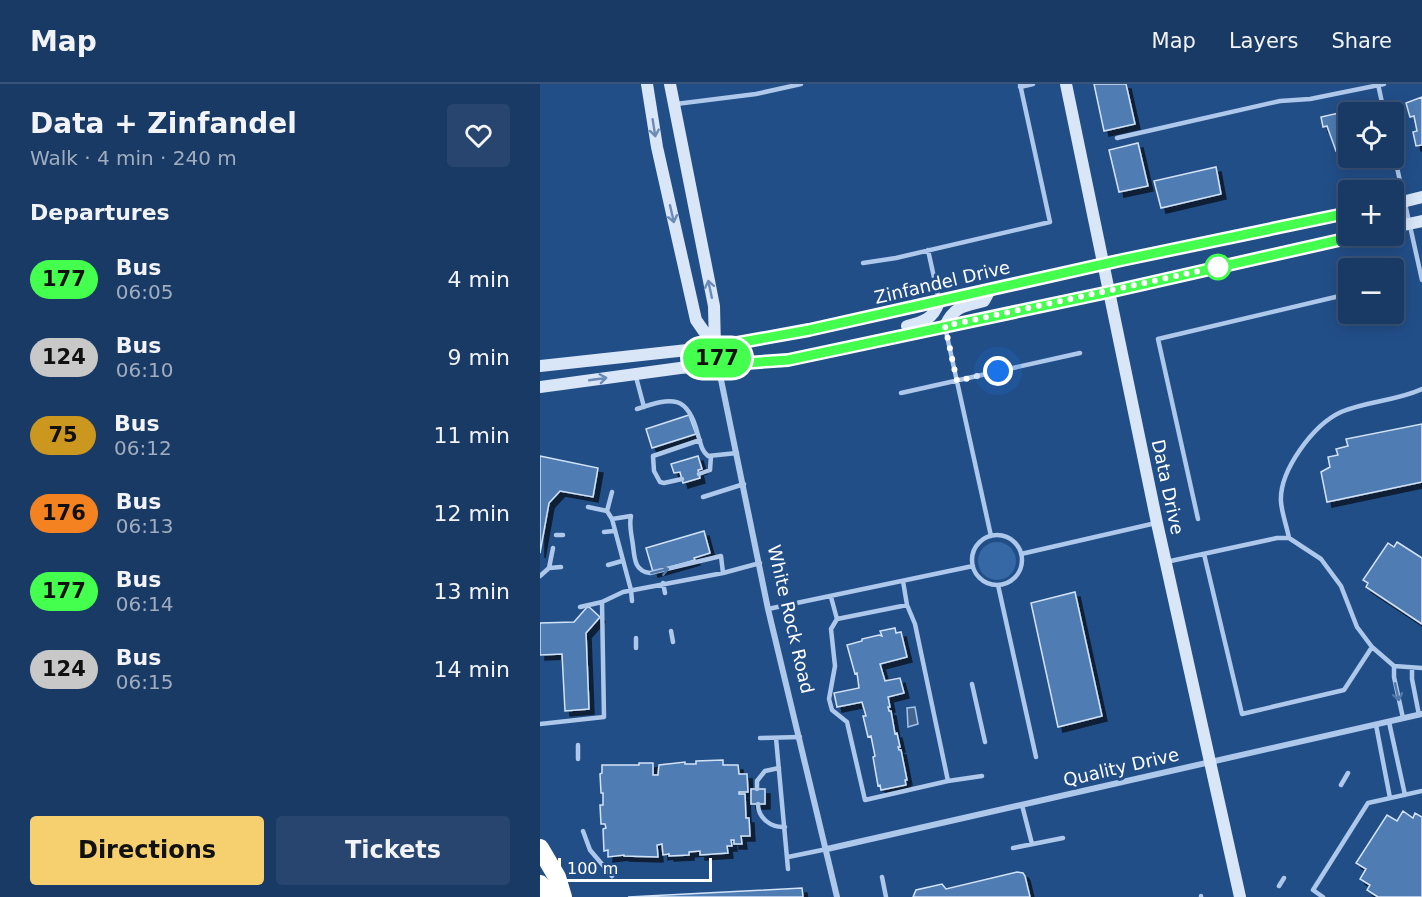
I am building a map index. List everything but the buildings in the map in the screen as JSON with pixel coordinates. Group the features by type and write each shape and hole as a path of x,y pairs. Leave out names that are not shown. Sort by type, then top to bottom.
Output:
{"highway":[{"path":"540,848 557,877 562,897"},
{"path":"540,884 550,897"}],"main road":[{"name":"White Rock Road","path":"647,84 657,147 696,321 715,347"},
{"name":"White Rock Road","path":"670,84 714,306 718,365"},
{"name":"Data Drive","path":"1066,84 1157,523 1212,762 1240,897"},
{"path":"1404,202 1422,197"},
{"name":"Zinfandel Drive","path":"540,366 715,347 809,330 1104,264 1338,215"},
{"path":"1404,225 1422,220"},
{"path":"540,387 635,374 788,360 1109,292 1338,240"},
{"path":"945,326 950,313 984,301 990,290"},
{"path":"824,352 834,341 930,319 935,314 939,302"}],"street":[{"name":"White Rock Road","path":"718,365 768,609 837,897"},
{"name":"Quality Drive","path":"827,849 1421,714"}],"lane":[{"path":"674,104 756,94 801,84"},
{"path":"863,263 1050,222 1020,86 1033,84"},
{"path":"1118,138 1280,101 1310,99 1380,84 1383,102"},
{"path":"1404,214 1409,224 1422,280"},
{"path":"928,250 939,302"},
{"path":"1198,519 1158,339 1338,296"},
{"path":"945,326 991,536"},
{"path":"901,393 1080,353"},
{"path":"635,374 644,407"},
{"path":"1290,538 1281,502 1284,481 1296,455 1318,429 1340,413 1422,389"},
{"path":"637,409 662,400 675,402 688,408 694,420 702,451 711,456 737,453"},
{"path":"682,479 660,482 654,471 653,456 700,440"},
{"path":"699,474 710,470 711,456"},
{"path":"704,497 744,484"},
{"path":"607,511 612,492"},
{"path":"588,507 607,511 612,519 632,590 632,602"},
{"path":"612,519 631,516 629,525 635,563 644,573 721,556 723,573"},
{"path":"1021,554 1157,523"},
{"path":"604,532 614,531"},
{"path":"556,536 563,535"},
{"path":"1001,535 1010,539 1017,545 1021,554 1022,564 1018,573 1012,580 998,585 984,581 977,575 973,566 972,556 976,547 982,540 991,536 1001,535"},
{"path":"1166,562 1277,538 1290,538 1322,559 1341,586 1356,627 1372,647 1394,666 1422,668"},
{"path":"549,568 553,548"},
{"path":"1204,554 1242,714 1344,690 1372,647"},
{"path":"608,565 622,561"},
{"path":"580,606 602,602 623,592 723,573 760,563"},
{"path":"768,609 973,566"},
{"path":"540,576 549,568 561,567"},
{"path":"903,581 915,624 948,781"},
{"path":"663,583 664,593"},
{"path":"998,585 1036,757"},
{"path":"831,597 837,619 831,629 830,638 835,666 829,699 832,710 847,722 865,800 948,781 982,776"},
{"path":"540,724 604,717 602,602"},
{"path":"837,619 908,604"},
{"path":"671,631 673,642"},
{"path":"636,638 636,648"},
{"path":"1394,666 1394,677 1403,718"},
{"path":"1412,668 1412,679 1421,714"},
{"path":"972,684 985,742"},
{"path":"1389,722 1405,795"},
{"path":"1376,725 1390,798"},
{"path":"760,738 800,737"},
{"path":"776,738 788,868"},
{"path":"578,744 578,759"},
{"path":"758,789 758,782 765,771 779,768"},
{"path":"1341,785 1348,773"},
{"path":"1323,897 1313,890 1368,803 1422,791"},
{"path":"758,804 758,811 767,823 778,828 785,827"},
{"path":"1022,805 1032,844"},
{"path":"583,831 590,850 612,876"},
{"path":"1013,848 1063,838"},
{"path":"788,857 827,849"},
{"path":"882,876 886,897"},
{"path":"1279,886 1284,878"}],"shaded area":[{"path":"997,542 1010,548 1016,561 1010,574 997,580 984,574 978,561 984,548"},
{"path":"915,707 918,724 908,727 907,708"}],"bus line":[{"name":"177","path":"1338,215 1122,260 809,330 715,347 718,365 788,360 1109,292 1338,240"}],"route":[{"path":"998,371 957,381 945,326 1218,267"}]}
